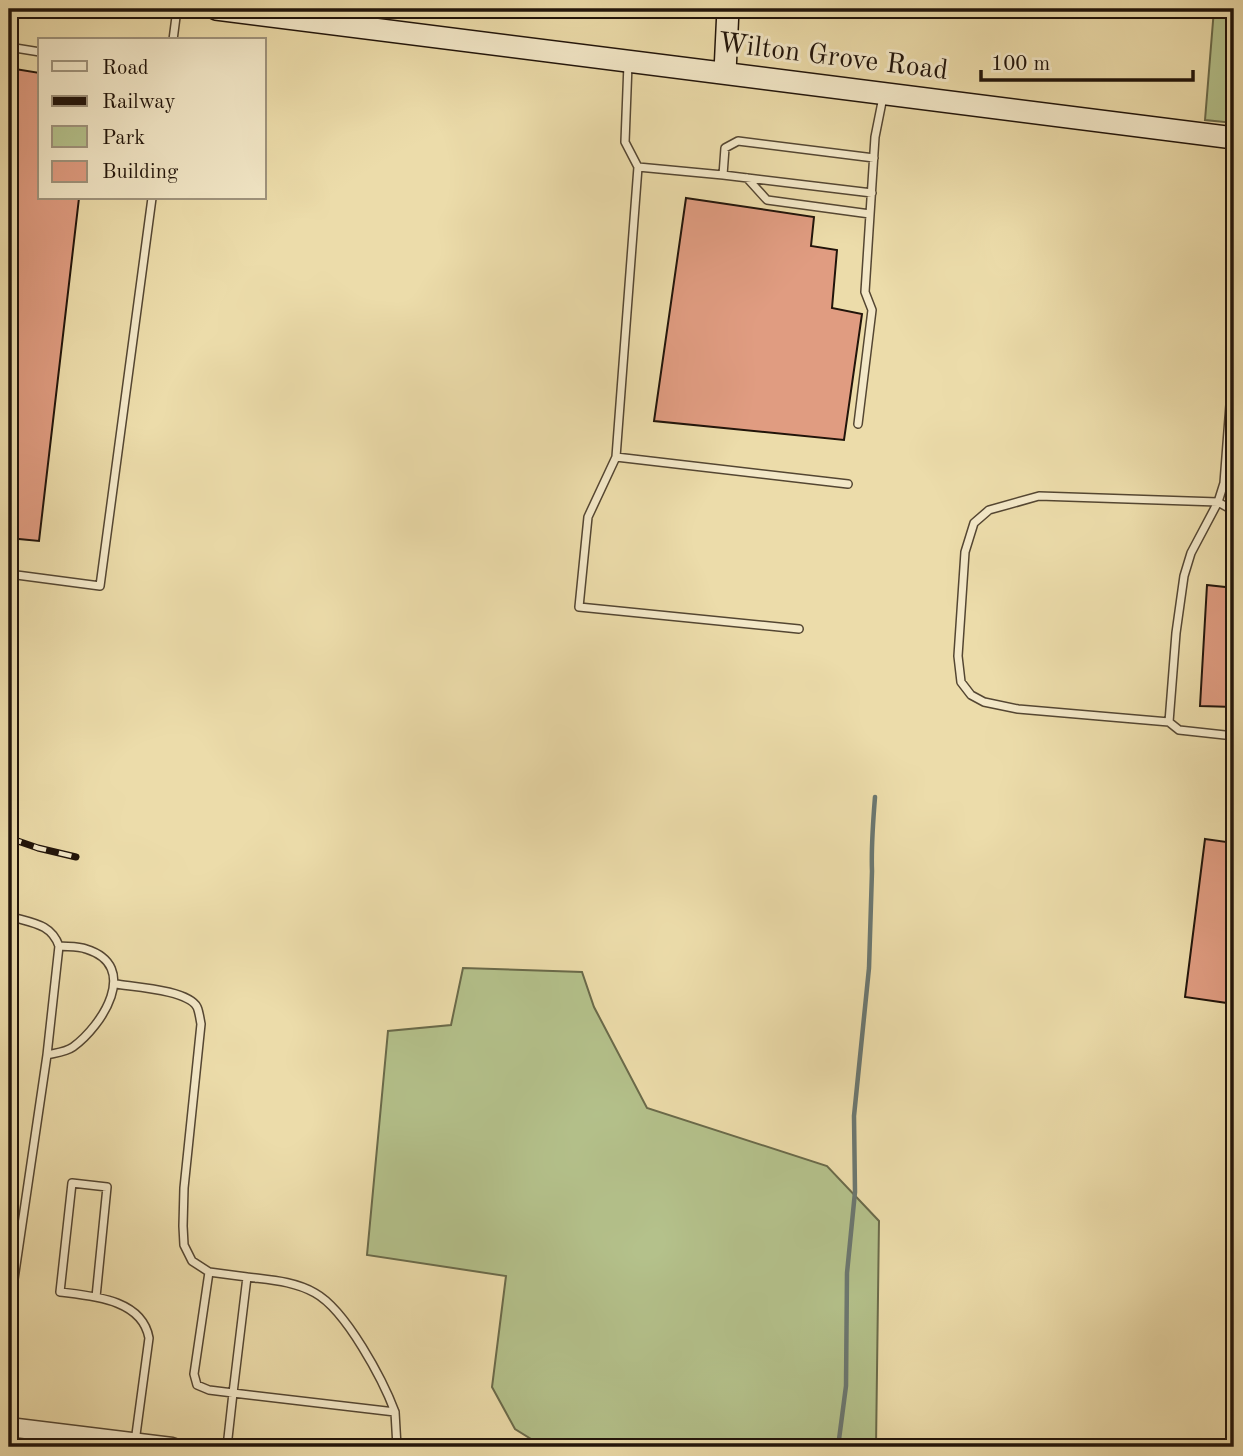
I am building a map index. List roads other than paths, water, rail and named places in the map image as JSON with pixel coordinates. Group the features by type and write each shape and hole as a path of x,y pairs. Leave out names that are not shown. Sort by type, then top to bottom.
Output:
{"main road":[{"name":"Wilton Grove Road","path":"216,9 333,16 628,60 1234,138"},
{"path":"725,72 728,9"}],"street":[{"path":"9,1427 91,1442 172,1447"}],"lane":[{"path":"173,38 177,9"},
{"path":"9,47 38,52"},
{"path":"628,60 625,142 638,167 616,457 588,517 579,607 799,629"},
{"path":"858,424 872,310 865,292 874,158 884,92"},
{"path":"723,175 725,148 738,141 874,158"},
{"path":"638,167 872,193"},
{"path":"747,178 767,200 870,214"},
{"path":"9,574 100,586 152,200"},
{"path":"1169,722 1176,633 1184,576 1191,552 1218,502 1224,483 1234,352"},
{"path":"616,457 848,484"},
{"path":"1224,483 1234,483"},
{"path":"1234,511 1218,502 1039,496 989,510 974,523 965,552 958,656 961,682 971,695 984,702 1017,709 1169,722 1179,730 1234,736"},
{"path":"9,916 49,929 55,935 59,946 47,1055 9,1313"},
{"path":"47,1055 71,1049 88,1034 112,998 116,984 106,962 97,954 86,949 59,946"},
{"path":"116,984 187,997 197,1006 200,1033 184,1188 183,1226 184,1245 192,1261 209,1272 293,1283 317,1294 339,1316 384,1385 395,1412 397,1447"},
{"path":"96,1297 107,1187 72,1184 60,1292 96,1297 132,1311 141,1318 147,1328 149,1338 135,1443"},
{"path":"209,1272 194,1374 197,1385 209,1390 395,1412"},
{"path":"227,1447 247,1277"}],"waterway":[{"path":"838,1447 846,1386 847,1273 855,1192 854,1116 869,968 875,797"}],"railway":[{"path":"9,838 76,857"},
{"path":"9,943 15,994 9,1072"}]}
